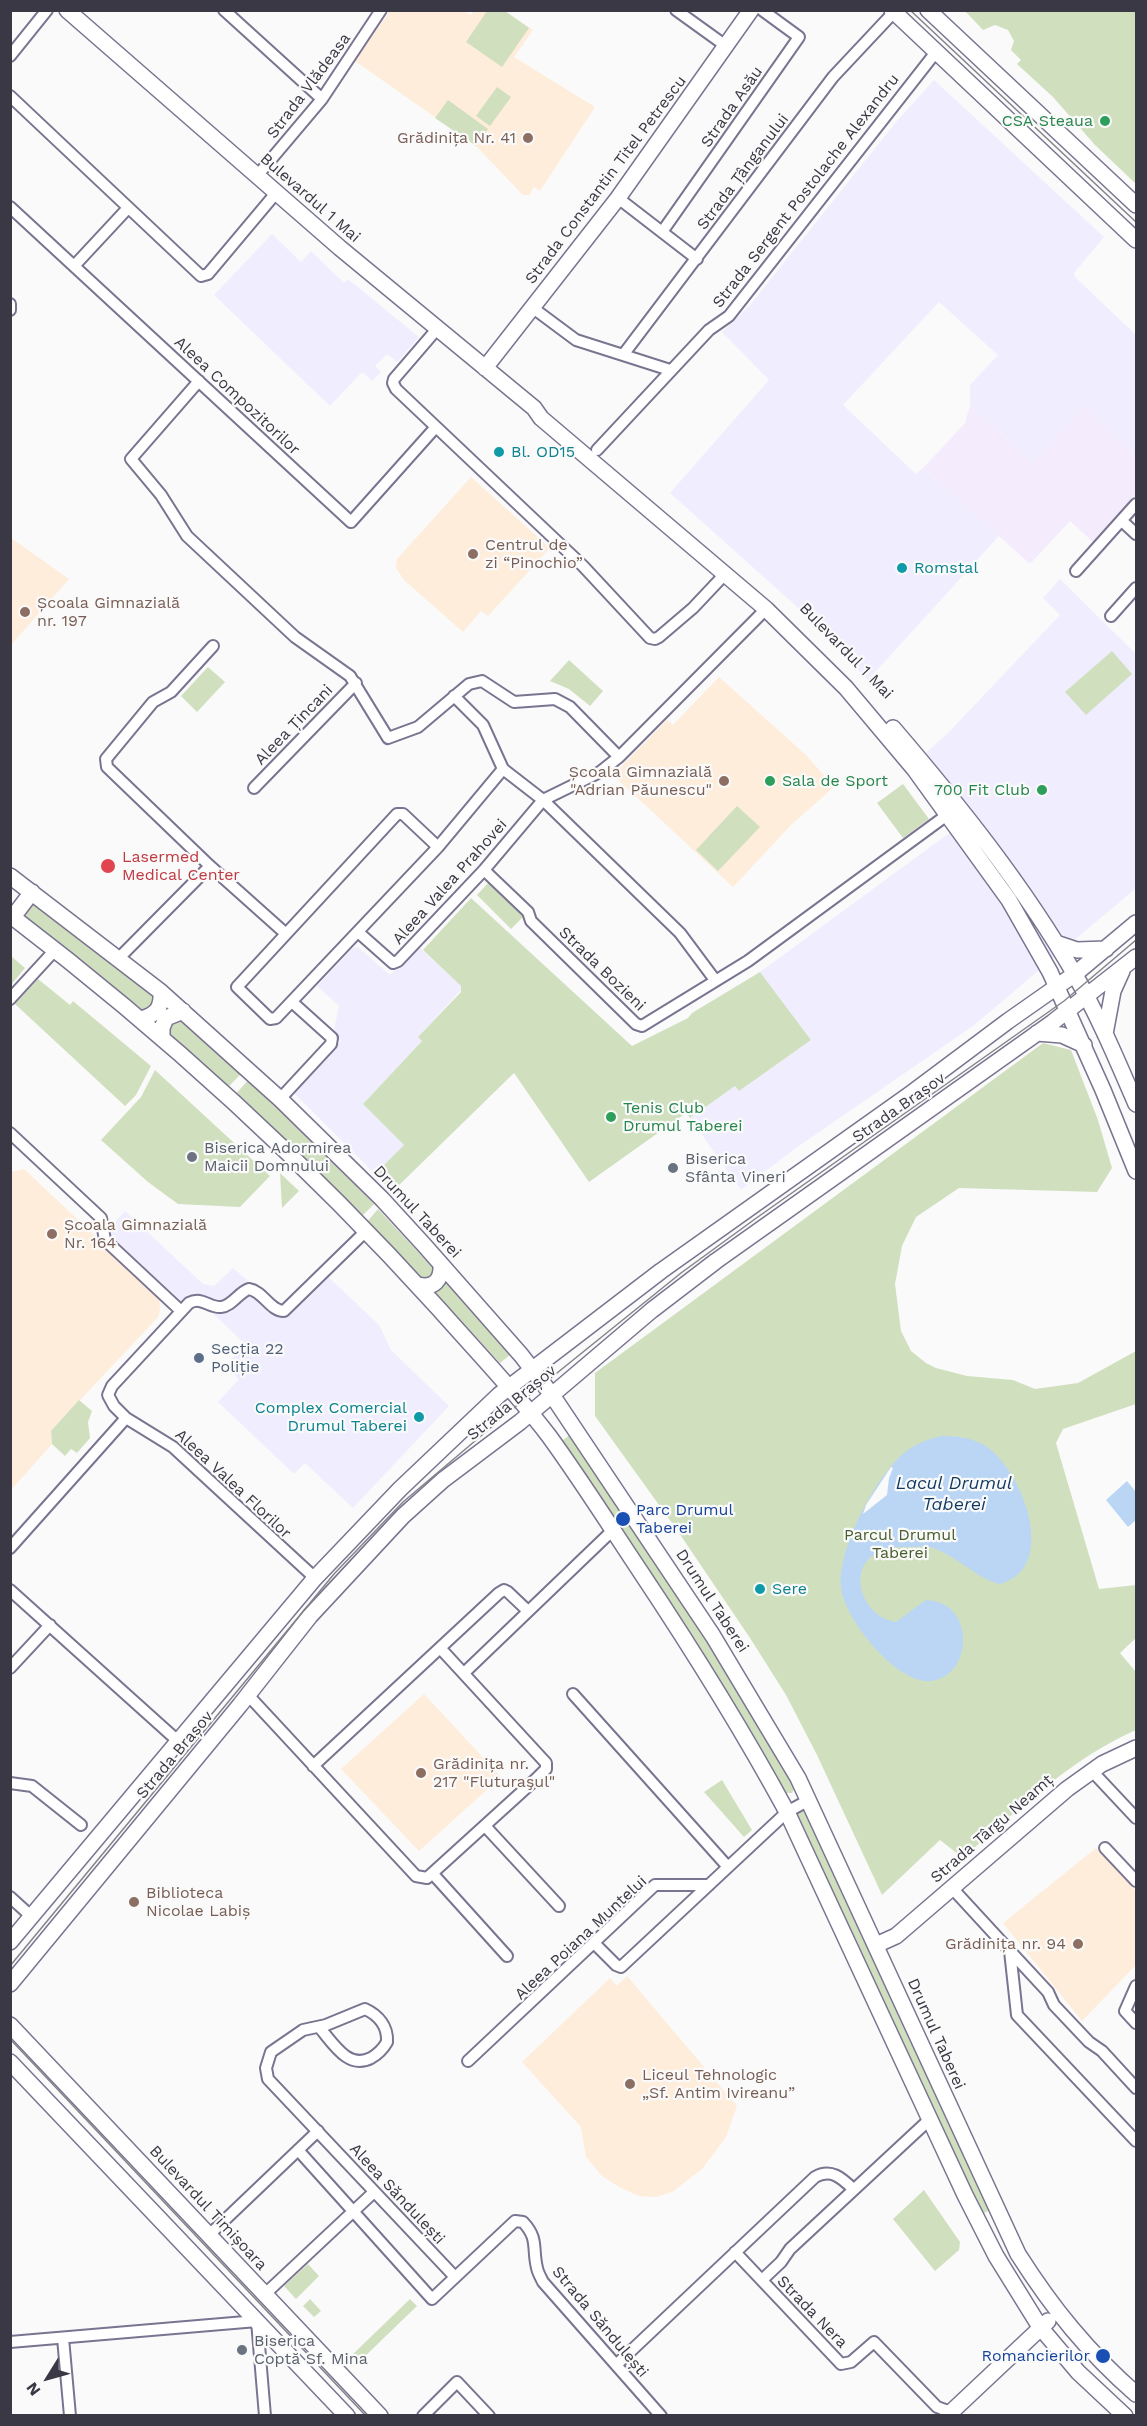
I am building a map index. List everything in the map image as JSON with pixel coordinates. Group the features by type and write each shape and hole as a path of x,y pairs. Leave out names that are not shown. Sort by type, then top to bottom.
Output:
{"main road":[{"name":"Bulevardul 1 Mai","path":"67,10 276,193 534,408 541,418 766,609 846,688 915,770 1009,900 1058,986"},
{"name":"Strada Constantin Titel Petrescu","path":"485,368 618,198 751,10"},
{"path":"928,10 1137,205"},
{"path":"893,11 1137,240"},
{"name":"Bulevardul 1 Mai","path":"534,408 547,411 597,450 760,591 849,677 947,794 1020,888 1075,974"},
{"name":"Drumul Taberei","path":"10,876 161,992 280,1099 382,1199 533,1370 552,1395 713,1636 780,1746 809,1800 995,2209 1018,2254 1058,2313 1093,2354 1137,2394"},
{"path":"32,892 12,916 141,1019 270,1134 367,1230 530,1413 613,1530 712,1682 787,1812 977,2219 1009,2278 1040,2327 1078,2372 1125,2415"},
{"name":"Strada Brașov","path":"10,1942 315,1578 417,1472 510,1388 670,1264 914,1092 1075,974 1137,922"},
{"path":"1056,943 1077,950 1106,949"},
{"name":"Strada Brașov","path":"10,1984 327,1596 403,1516 443,1480 530,1413 652,1310 716,1261 1038,1033 1137,957"},
{"path":"1031,1005 1043,983 1044,960"},
{"path":"1105,1034 1113,991 1122,970"},
{"path":"1075,974 1137,1104"},
{"path":"1058,986 1137,1171"},
{"path":"141,1019 154,1015 158,1011 161,992"},
{"path":"162,1037 162,1028 166,1018 183,1011"},
{"path":"1038,1033 1062,1035 1084,1045"},
{"path":"418,1285 428,1287 437,1282 442,1274 441,1264"},
{"name":"Strada Târgu Neamț","path":"876,1945 896,1936 1091,1770 1137,1748"},
{"name":"Bulevardul Timișoara","path":"10,2025 380,2415"},
{"path":"10,2062 347,2415"},
{"path":"157,2215 174,2199"},
{"path":"977,2219 986,2220 991,2217 995,2209"},
{"path":"952,2414 1040,2327 1058,2313"}],"street":[{"path":"10,56 47,10"},
{"path":"224,10 322,99"},
{"name":"Strada Vlădeasa","path":"257,176 322,99 381,10"},
{"path":"676,10 726,46"},
{"name":"Strada Asău","path":"662,232 799,37 762,10"},
{"name":"Strada Țânganului","path":"623,354 833,77 893,11"},
{"name":"Strada Sergent Postolache Alexandru","path":"597,450 709,330 729,316 936,52"},
{"path":"10,96 198,274 205,276 276,193"},
{"path":"618,198 697,259"},
{"name":"Aleea Compozitorilor","path":"10,207 351,522 435,428"},
{"path":"74,266 128,207"},
{"path":"10,304 10,310"},
{"path":"533,308 576,340 670,370"},
{"path":"437,329 393,383 396,389 583,566 650,638 659,637 693,608 726,573"},
{"path":"199,381 131,459 161,495 187,536 295,636 350,676 388,738 418,727 469,684 483,681 514,702 555,699 570,707 619,758"},
{"path":"1076,571 1137,504"},
{"path":"1122,521 1137,534"},
{"path":"1111,616 1137,588"},
{"name":"Aleea Valea Prahovei","path":"358,933 395,963 484,870 543,800 600,772 619,758 766,609"},
{"path":"213,646 171,692 153,702 106,759 107,767 210,866 285,933"},
{"name":"Aleea Țincani","path":"254,788 356,684"},
{"path":"454,696 483,725 503,769 543,800 680,933 715,980"},
{"path":"438,847 400,812 237,987 273,1020 438,847 503,769"},
{"name":"Strada Bozieni","path":"484,870 528,912 531,921 639,1026 748,961 947,815"},
{"path":"119,958 210,866"},
{"path":"10,999 55,950"},
{"path":"280,1099 331,1044 332,1038 292,1002"},
{"path":"10,1133 101,1218 105,1239 181,1311 189,1303 197,1300 224,1307 249,1289 255,1290 278,1311 284,1311 367,1230"},
{"name":"Aleea Valea Florilor","path":"181,1311 112,1386 108,1395 110,1401 126,1418 173,1447 315,1578"},
{"path":"10,1548 126,1418"},
{"path":"464,1673 613,1530"},
{"path":"10,1590 179,1742"},
{"path":"313,1766 504,1590 528,1611"},
{"path":"10,1668 50,1625"},
{"path":"248,1695 416,1876 427,1878 546,1769 546,1763 441,1649"},
{"path":"573,1694 728,1867"},
{"path":"1091,1770 1137,1818"},
{"path":"10,1782 32,1786 81,1825"},
{"path":"595,1944 616,1965 621,1967 787,1812 809,1800"},
{"path":"485,1826 559,1906"},
{"path":"1105,1848 1137,1881"},
{"path":"433,1874 507,1956"},
{"name":"Aleea Poiana Muntelui","path":"468,2061 595,1944 655,1885 709,1885"},
{"path":"952,1888 1048,1992 1054,2005 1089,2042 1102,2050 1137,2088"},
{"path":"10,1897 32,1917"},
{"path":"1010,1951 1017,2015 1137,2141"},
{"path":"1137,1986 1125,2011 1137,2023"},
{"name":"Aleea Săndulești","path":"319,2027 353,2062 360,2063 377,2055 387,2042 386,2028 374,2014 365,2009 319,2027 303,2030 271,2052 266,2068 270,2082 455,2277"},
{"path":"762,2280 782,2262 790,2249 930,2119"},
{"path":"209,2235 318,2131"},
{"path":"298,2150 353,2212"},
{"path":"616,2365 815,2177 821,2174 837,2175 853,2189"},
{"path":"265,2294 374,2192"},
{"name":"Strada Săndulești","path":"353,2212 432,2299 516,2221 523,2222 531,2230 535,2241 537,2268 543,2282 661,2415"},
{"name":"Strada Nera","path":"735,2252 842,2364 851,2362 874,2342 937,2408 952,2414"},
{"path":"10,2342 257,2321 265,2415"},
{"path":"63,2338 70,2415"},
{"path":"423,2415 457,2382 489,2415"}],"shaded area":[{"path":"390,11 464,11 471,15 474,11 505,11 533,30 514,57 595,107 540,191 534,187 529,195 523,195 476,146 355,61"},
{"path":"934,80 1104,237 1074,273 1076,278 1136,335 1136,456 1084,407 1033,462 970,405 970,385 998,355 939,302 843,405 916,474 923,468 999,536 868,680 795,605 670,493 769,380 722,332 750,305 896,122"},
{"path":"272,234 301,262 311,251 344,283 348,279 419,337 397,362 387,354 375,366 381,372 372,381 362,372 330,406 214,295"},
{"path":"970,405 1033,462 1084,406 1136,456 1136,494 1094,543 1070,521 1030,564 923,468 965,423"},
{"name":"Centrul de zi “Pinochio”","path":"471,477 550,548 488,616 481,611 463,632 404,580 396,568 397,559"},
{"name":"Școala Gimnazială nr. 197","path":"11,538 69,579 11,645"},
{"path":"1060,579 1136,654 1136,888 973,1026 796,1148 741,1190 690,1118 735,1086 739,1090 811,1040 760,972 952,831 907,770 948,733 1060,615 1043,598"},
{"name":"Școala Gimnazială \"Adrian Păunescu\"","path":"719,677 806,755 834,787 792,824 733,887 613,775 667,720 673,725"},
{"path":"358,947 390,975 414,950 420,948 461,986 461,990 418,1037 422,1041 363,1104 404,1145 375,1174 293,1092 341,1041 333,1034 339,1006 317,986 353,948"},
{"name":"Școala Gimnazială Nr. 164","path":"24,1169 159,1296 160,1306 159,1316 51,1431 52,1444 11,1490 10,1172"},
{"path":"125,1211 203,1284 214,1286 233,1268 281,1309 321,1270 379,1325 391,1350 449,1406 353,1508 305,1463 294,1474 218,1402 239,1379 225,1366 245,1344 203,1304 196,1304 188,1312 109,1238 110,1227"},
{"name":"Grădinița nr. 217 \"Fluturaşul\"","path":"424,1694 501,1777 419,1851 341,1769"},
{"name":"Grădinița nr. 94","path":"1096,1848 1136,1891 1136,1965 1082,2021 1003,1923"},
{"name":"Liceul Tehnologic „Sf. Antim Ivireanu”","path":"627,1976 737,2106 726,2137 702,2169 672,2192 656,2197 639,2196 602,2176 586,2157 581,2127 522,2062 610,1978 617,1986"}],"green space":[{"path":"487,11 505,11 529,28 502,67 466,42"},
{"name":"CSA Steaua","path":"965,11 1136,11 1136,184 1095,145 1053,97 1017,64 1021,60 1011,50 1014,41 1008,30 995,25 983,30"},
{"path":"497,87 511,97 490,126 476,116"},
{"path":"448,100 488,129 476,146 435,118"},
{"path":"1112,651 1132,674 1086,715 1065,692"},
{"path":"569,660 603,691 590,706 569,689 550,681"},
{"path":"208,667 225,682 197,712 181,696"},
{"path":"903,784 929,819 903,838 877,803"},
{"path":"737,806 760,827 718,871 696,850"},
{"path":"489,882 524,916 511,929 477,895"},
{"path":"471,898 632,1046 688,1018 692,1013 760,972 811,1040 739,1091 735,1086 690,1118 686,1113 589,1182 514,1073 392,1192 375,1174 404,1145 363,1104 422,1041 418,1037 461,992 461,986 423,950"},
{"path":"36,904 156,997 154,1006 144,1010 140,1009 30,923 25,914 31,905"},
{"path":"11,956 25,968 11,985"},
{"path":"38,979 70,1005 73,1001 151,1066 136,1095 125,1106 15,1004"},
{"path":"179,1018 243,1072 228,1087 169,1035 170,1022"},
{"name":"Parcul Drumul Taberei","path":"1043,1043 1071,1050 1098,1120 1112,1168 1097,1192 959,1188 916,1217 902,1246 895,1284 901,1331 911,1351 936,1368 967,1376 1013,1380 1035,1389 1078,1383 1136,1351 1136,1404 1063,1429 1056,1443 1099,1589 1136,1585 1136,1638 1120,1653 1136,1672 1136,1730 1089,1755 1045,1787 963,1858 940,1840 882,1895 817,1755 786,1695 677,1530 595,1416 595,1373"},
{"path":"155,1070 270,1176 240,1207 178,1204 148,1182 101,1140 141,1097"},
{"path":"248,1080 374,1204 361,1217 235,1095"},
{"path":"280,1173 299,1191 282,1208"},
{"path":"378,1209 433,1268 435,1277 420,1281 366,1223"},
{"path":"446,1276 511,1354 500,1363 433,1290"},
{"path":"79,1400 92,1411 88,1422 90,1438 77,1453 71,1449 65,1456 52,1444 51,1431"},
{"path":"570,1435 700,1626 795,1787 792,1793 785,1793 737,1708 673,1606 560,1442"},
{"path":"722,1780 752,1830 744,1837 704,1792"},
{"path":"801,1803 988,2203 988,2211 984,2213 979,2210 793,1811"},
{"path":"924,2190 960,2242 959,2250 935,2271 893,2219"},
{"path":"308,2264 319,2276 296,2299 284,2286"},
{"path":"310,2299 321,2311 314,2317 303,2306"},
{"path":"410,2299 417,2306 358,2363 351,2356"}],"water":[{"name":"Lacul Drumul Taberei","path":"941,1436 972,1440 997,1455 1021,1494 1029,1517 1031,1539 1028,1559 1018,1575 999,1584 981,1576 939,1550 928,1547 887,1549 872,1556 863,1568 860,1581 863,1595 871,1608 882,1617 896,1622 926,1600 943,1604 954,1613 961,1626 963,1640 961,1655 955,1667 944,1677 930,1681 916,1679 902,1672 887,1660 861,1631 844,1600 841,1572 845,1554 860,1515 882,1478 908,1450 922,1442"},
{"path":"1127,1481 1136,1492 1136,1520 1128,1527 1106,1500"}],"pier":[{"path":"891,1467 893,1468 887,1495 863,1514 866,1505"}],"tram line":[{"path":"910,10 1136,222"},
{"path":"10,1966 334,1574 403,1502 521,1402 681,1273 1064,1001 1136,940"},
{"path":"10,2039 366,2416"}],"place":[{"name":"CSA Steaua","path":"1105,121"},
{"name":"Grădinița Nr. 41","path":"528,138"},
{"name":"Bl. OD15","path":"499,452"},
{"name":"Centrul de zi “Pinochio”","path":"473,554"},
{"name":"Romstal","path":"902,568"},
{"name":"Școala Gimnazială nr. 197","path":"25,612"},
{"name":"Școala Gimnazială \"Adrian Păunescu\"","path":"724,781"},
{"name":"Sala de Sport","path":"770,781"},
{"name":"700 Fit Club","path":"1042,790"},
{"name":"Lasermed Medical Center","path":"108,866"},
{"name":"Tenis Club Drumul Taberei","path":"611,1117"},
{"name":"Biserica Adormirea Maicii Domnului","path":"192,1157"},
{"name":"Biserica Sfânta Vineri","path":"673,1168"},
{"name":"Școala Gimnazială Nr. 164","path":"52,1234"},
{"name":"Secția 22 Poliție","path":"199,1358"},
{"name":"Complex Comercial Drumul Taberei","path":"419,1417"},
{"name":"Parc Drumul Taberei","path":"623,1519"},
{"name":"Sere","path":"760,1589"},
{"name":"Grădinița nr. 217 \"Fluturaşul\"","path":"421,1773"},
{"name":"Biblioteca Nicolae Labiș","path":"134,1902"},
{"name":"Grădinița nr. 94","path":"1078,1944"},
{"name":"Liceul Tehnologic „Sf. Antim Ivireanu”","path":"630,2084"},
{"name":"Biserica Coptă Sf. Mina","path":"242,2350"},
{"name":"Romancierilor","path":"1103,2356"}]}
